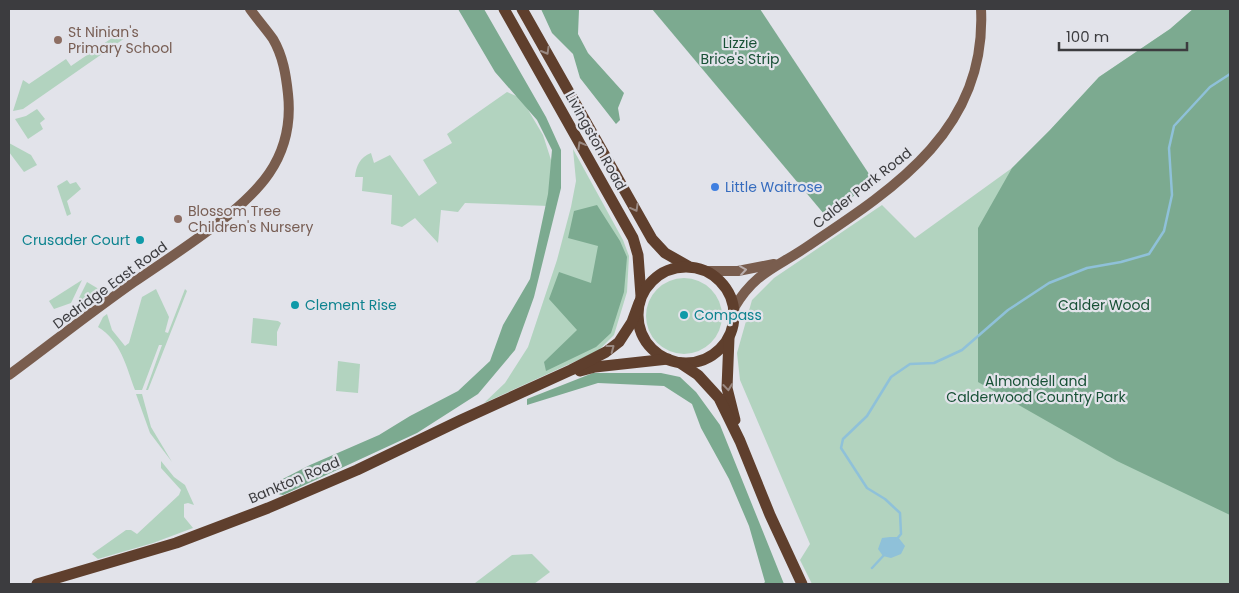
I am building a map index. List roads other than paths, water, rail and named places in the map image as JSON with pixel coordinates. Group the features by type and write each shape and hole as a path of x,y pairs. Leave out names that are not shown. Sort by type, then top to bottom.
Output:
{"main road":[{"name":"Livingston Road","path":"504,9 633,238 639,260 640,299"},
{"name":"Livingston Road","path":"522,9 652,239 665,253 688,266"},
{"path":"740,441 727,388 729,338 734,319 731,295 725,286 706,271 688,266 673,268 660,274 644,288 640,299 638,318 641,334 649,346 661,356 680,363 698,375 719,398 740,441 770,515 802,584"},
{"name":"Bankton Road","path":"37,584 176,543 268,508 357,470 552,379 606,352 619,342 632,322 640,299"},
{"path":"680,363 695,363 711,356 722,348 729,338"},
{"name":"Bankton Road","path":"552,379 595,367 668,359"}],"street":[{"name":"Dedridge East Road","path":"9,375 106,302 219,223 248,200 260,187 282,148 288,126 289,104 284,65 273,40 250,9"},
{"name":"Calder Park Road","path":"779,263 798,253 864,207 917,165 938,142 969,92 978,62 982,27 981,9"},
{"path":"706,271 738,271 779,263"},
{"path":"734,308 748,287 779,263"}],"water":[{"path":"898,537 905,546 901,554 891,558 883,556 878,549 882,538"}],"waterway":[{"path":"896,540 901,534 900,513 885,499 867,488 841,448 843,439 867,416 891,377 910,364 934,363 962,350 1008,310 1049,283 1087,268 1121,262 1149,254 1164,231 1172,195 1169,148 1174,126 1210,87 1230,74"},
{"path":"872,568 885,554"}],"place":[{"name":"St Ninian's Primary School","path":"58,40"},
{"name":"Little Waitrose","path":"715,187"},
{"name":"Blossom Tree Children's Nursery","path":"178,219"},
{"name":"Crusader Court","path":"140,240"},
{"name":"Clement Rise","path":"295,305"},
{"name":"Compass","path":"684,315"}],"park label":[{"name":"Lizzie Brice's Strip","path":"740,52"},
{"name":"Calder Wood","path":"1104,305"},
{"name":"Almondell and Calderwood Country Park","path":"1036,390"}]}
